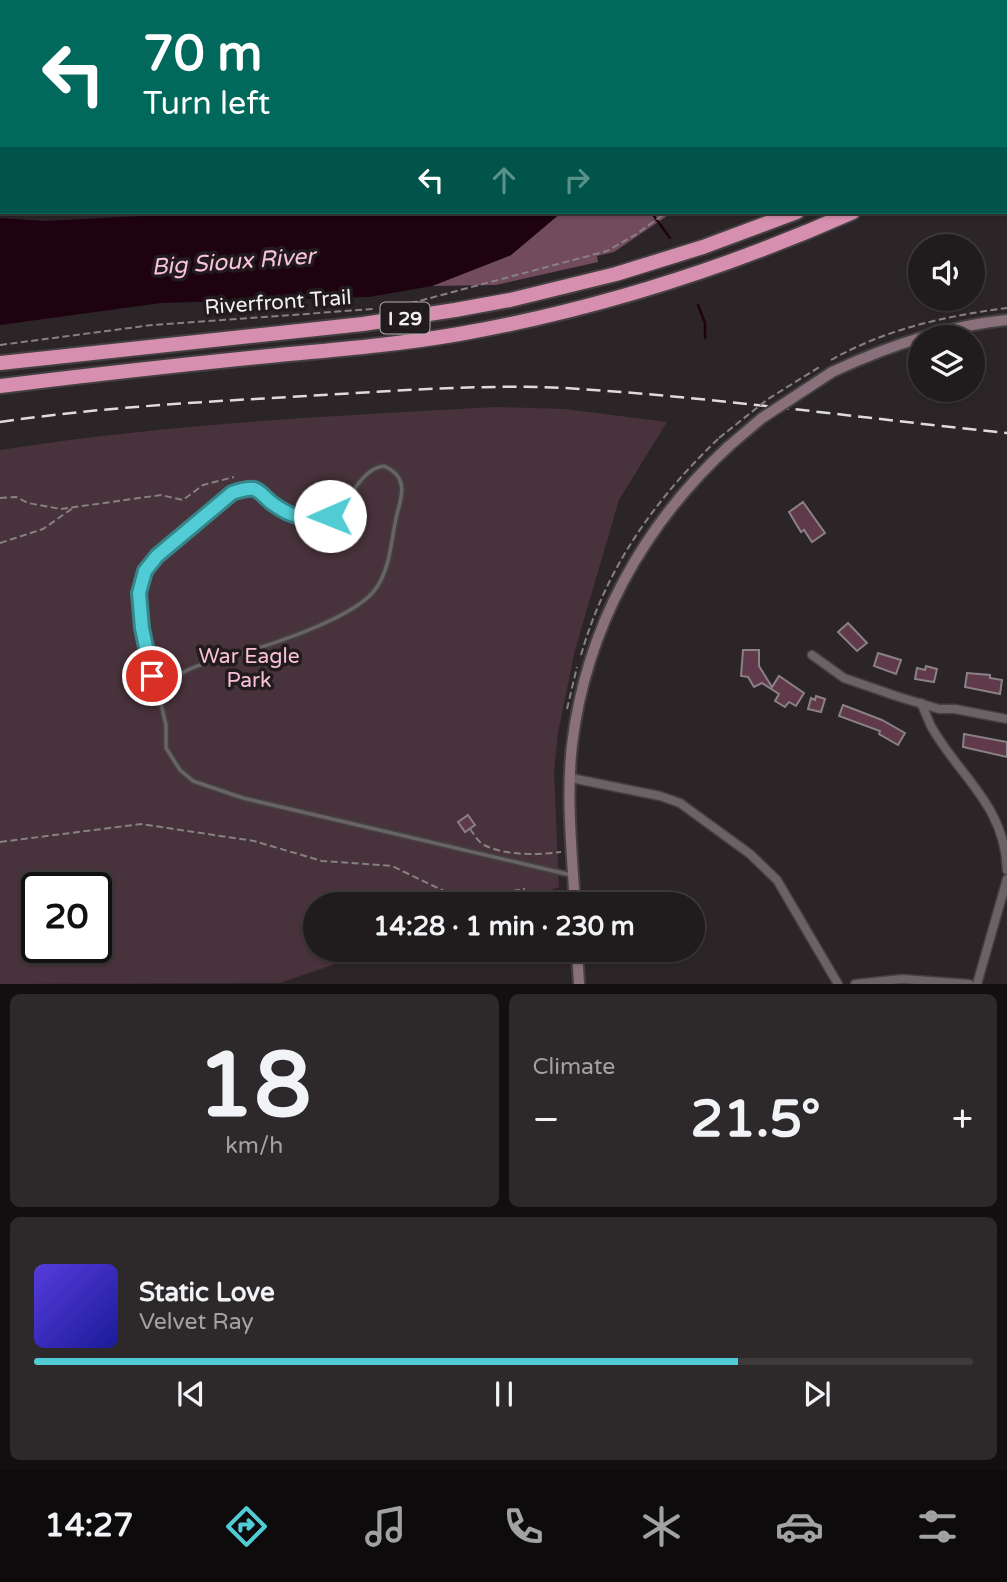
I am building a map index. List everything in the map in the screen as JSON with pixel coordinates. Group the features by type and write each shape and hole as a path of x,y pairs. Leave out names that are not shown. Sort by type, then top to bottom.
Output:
{"highway":[{"name":"I 29","path":"0,363 363,324 510,300 616,274 703,247 792,214"},
{"name":"I 29","path":"0,386 362,348 459,334 601,302 719,266 848,214"}],"main road":[{"path":"574,892 572,746 582,692 600,632 621,586 641,548 678,498 724,442 762,418 826,369 918,337 969,325 1007,320"},
{"path":"578,962 579,984"}],"street":[{"path":"812,655 844,678 939,709 955,709 1007,719"},
{"path":"921,703 933,729 985,798 1006,849 1007,870"},
{"path":"571,778 660,796 680,803 750,854 777,880 838,984"},
{"path":"977,984 1007,879"},
{"path":"855,984 902,979 969,984"}],"lane":[{"path":"160,700 168,683 180,674 306,631 350,609 376,589 386,571 402,496 401,482 394,470 384,466 373,467 341,508 330,516 317,520 302,519 288,513 253,489 232,493 157,556 145,571 139,593 142,628 166,725 166,747 180,770 193,781 243,798 573,876"}],"path":[{"path":"400,306 607,251 664,214"},
{"name":"Riverfront Trail","path":"0,345 152,325 378,309"},
{"path":"724,442 768,399 826,369"},
{"path":"0,498 16,497 28,503 49,507 74,507 161,495 183,500 203,485 234,477"},
{"path":"0,543 43,529 74,507"},
{"path":"0,842 141,824 254,841 322,860 393,866 450,894 488,895 525,889"},
{"path":"470,828 482,844 496,849 534,854 572,851"}],"green space":[{"name":"War Eagle Park","path":"496,407 565,409 667,422 619,500 575,650 558,733 554,771 559,887 545,892 303,892 303,962 341,962 280,983 0,984 0,450 185,427"}],"shaded area":[{"path":"560,214 670,214 614,252 597,256 598,262 496,285 432,286 511,255"}],"water":[{"name":"Big Sioux River","path":"177,214 560,214 511,255 432,286 369,297 161,303 0,325 0,218 46,221"}],"building":[{"path":"803,502 825,533 812,542 804,530 801,532 789,512"},
{"path":"848,623 867,643 857,651 838,632"},
{"path":"743,650 759,650 759,666 772,687 779,676 804,693 796,706 789,702 785,707 775,701 779,694 762,683 754,687 748,677 741,676"},
{"path":"878,653 901,660 896,674 874,666"},
{"path":"926,666 937,669 934,682 915,679 917,668 925,670"},
{"path":"967,673 990,675 990,678 1002,680 1000,694 965,687"},
{"path":"816,696 825,699 821,712 808,709 811,698 815,700"},
{"path":"843,705 882,720 905,733 898,745 879,734 880,731 839,716"},
{"path":"964,734 1007,742 1007,757 963,747"},
{"path":"468,815 475,825 465,832 458,822"}],"waterway":[{"path":"652,214 670,238"},
{"path":"698,305 705,323 705,338"}],"railway":[{"path":"0,422 76,412 191,403 436,389 533,387 676,397 1007,433"}],"route":[{"path":"152,676 142,628 139,593 145,571 157,556 206,517 220,502 241,490 253,489 288,513 302,519 317,520 330,516"}]}
